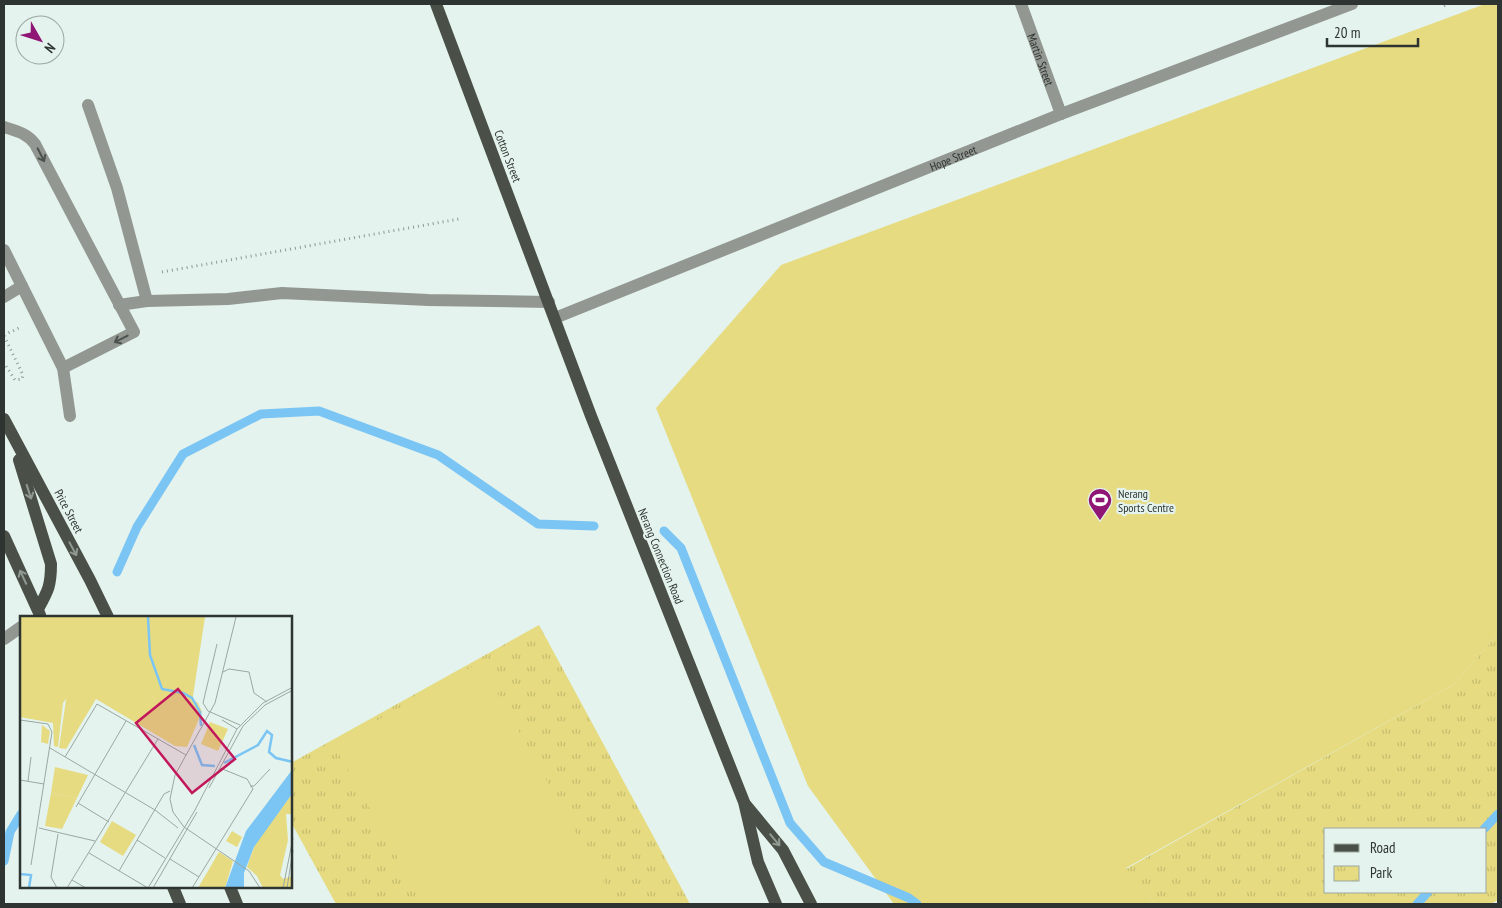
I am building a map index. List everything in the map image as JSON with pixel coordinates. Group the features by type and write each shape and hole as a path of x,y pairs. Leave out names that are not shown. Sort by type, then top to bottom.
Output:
{"main road":[{"name":"Cotton Street","path":"436,4 555,318"},
{"name":"Nerang Connection Road","path":"555,318 591,416 744,802 758,862 776,904"},
{"path":"6,424 51,564 51,582 37,614"},
{"name":"Price Street","path":"6,424 108,616"},
{"path":"4,536 37,614"},
{"name":"Nerang Connection Road","path":"744,802 783,850 811,904"},
{"path":"173,888 180,904"},
{"path":"230,888 237,904"}],"street":[{"name":"Martin Street","path":"1021,4 1061,114"},
{"name":"Hope Street","path":"555,318 1061,114 1352,4"},
{"path":"88,105 117,188 147,302"},
{"path":"4,127 24,134 35,144 134,332 63,368"},
{"path":"4,250 63,368 70,416"},
{"path":"4,297 22,286"},
{"path":"120,305 147,302 228,300 288,293 428,300 549,302"},
{"path":"4,639 20,629"}],"path":[{"path":"141,275 459,219"},
{"path":"4,338 23,375 22,380 14,380 4,363"}],"green space":[{"name":"Nerang Sports Centre","path":"1485,4 1498,4 1498,634 1453,685 1126,868 1155,904 894,904 808,786 656,408 781,265"},
{"path":"539,625 690,904 336,904 292,824 292,762"},
{"path":"1498,634 1498,900 1491,904 1155,904 1126,869 1453,685"},
{"path":"480,662 616,904 424,904 334,745"}],"waterway":[{"path":"117,572 137,527 183,454 261,414 319,411 438,455 538,524 594,526"},
{"path":"664,531 681,548 790,823 824,862 909,898 917,904"},
{"path":"1485,828 1498,814"},
{"path":"4,861 10,832 20,816"},
{"path":"1417,904 1427,893"}],"place":[{"name":"Nerang Sports Centre","path":"1100,521"}]}
